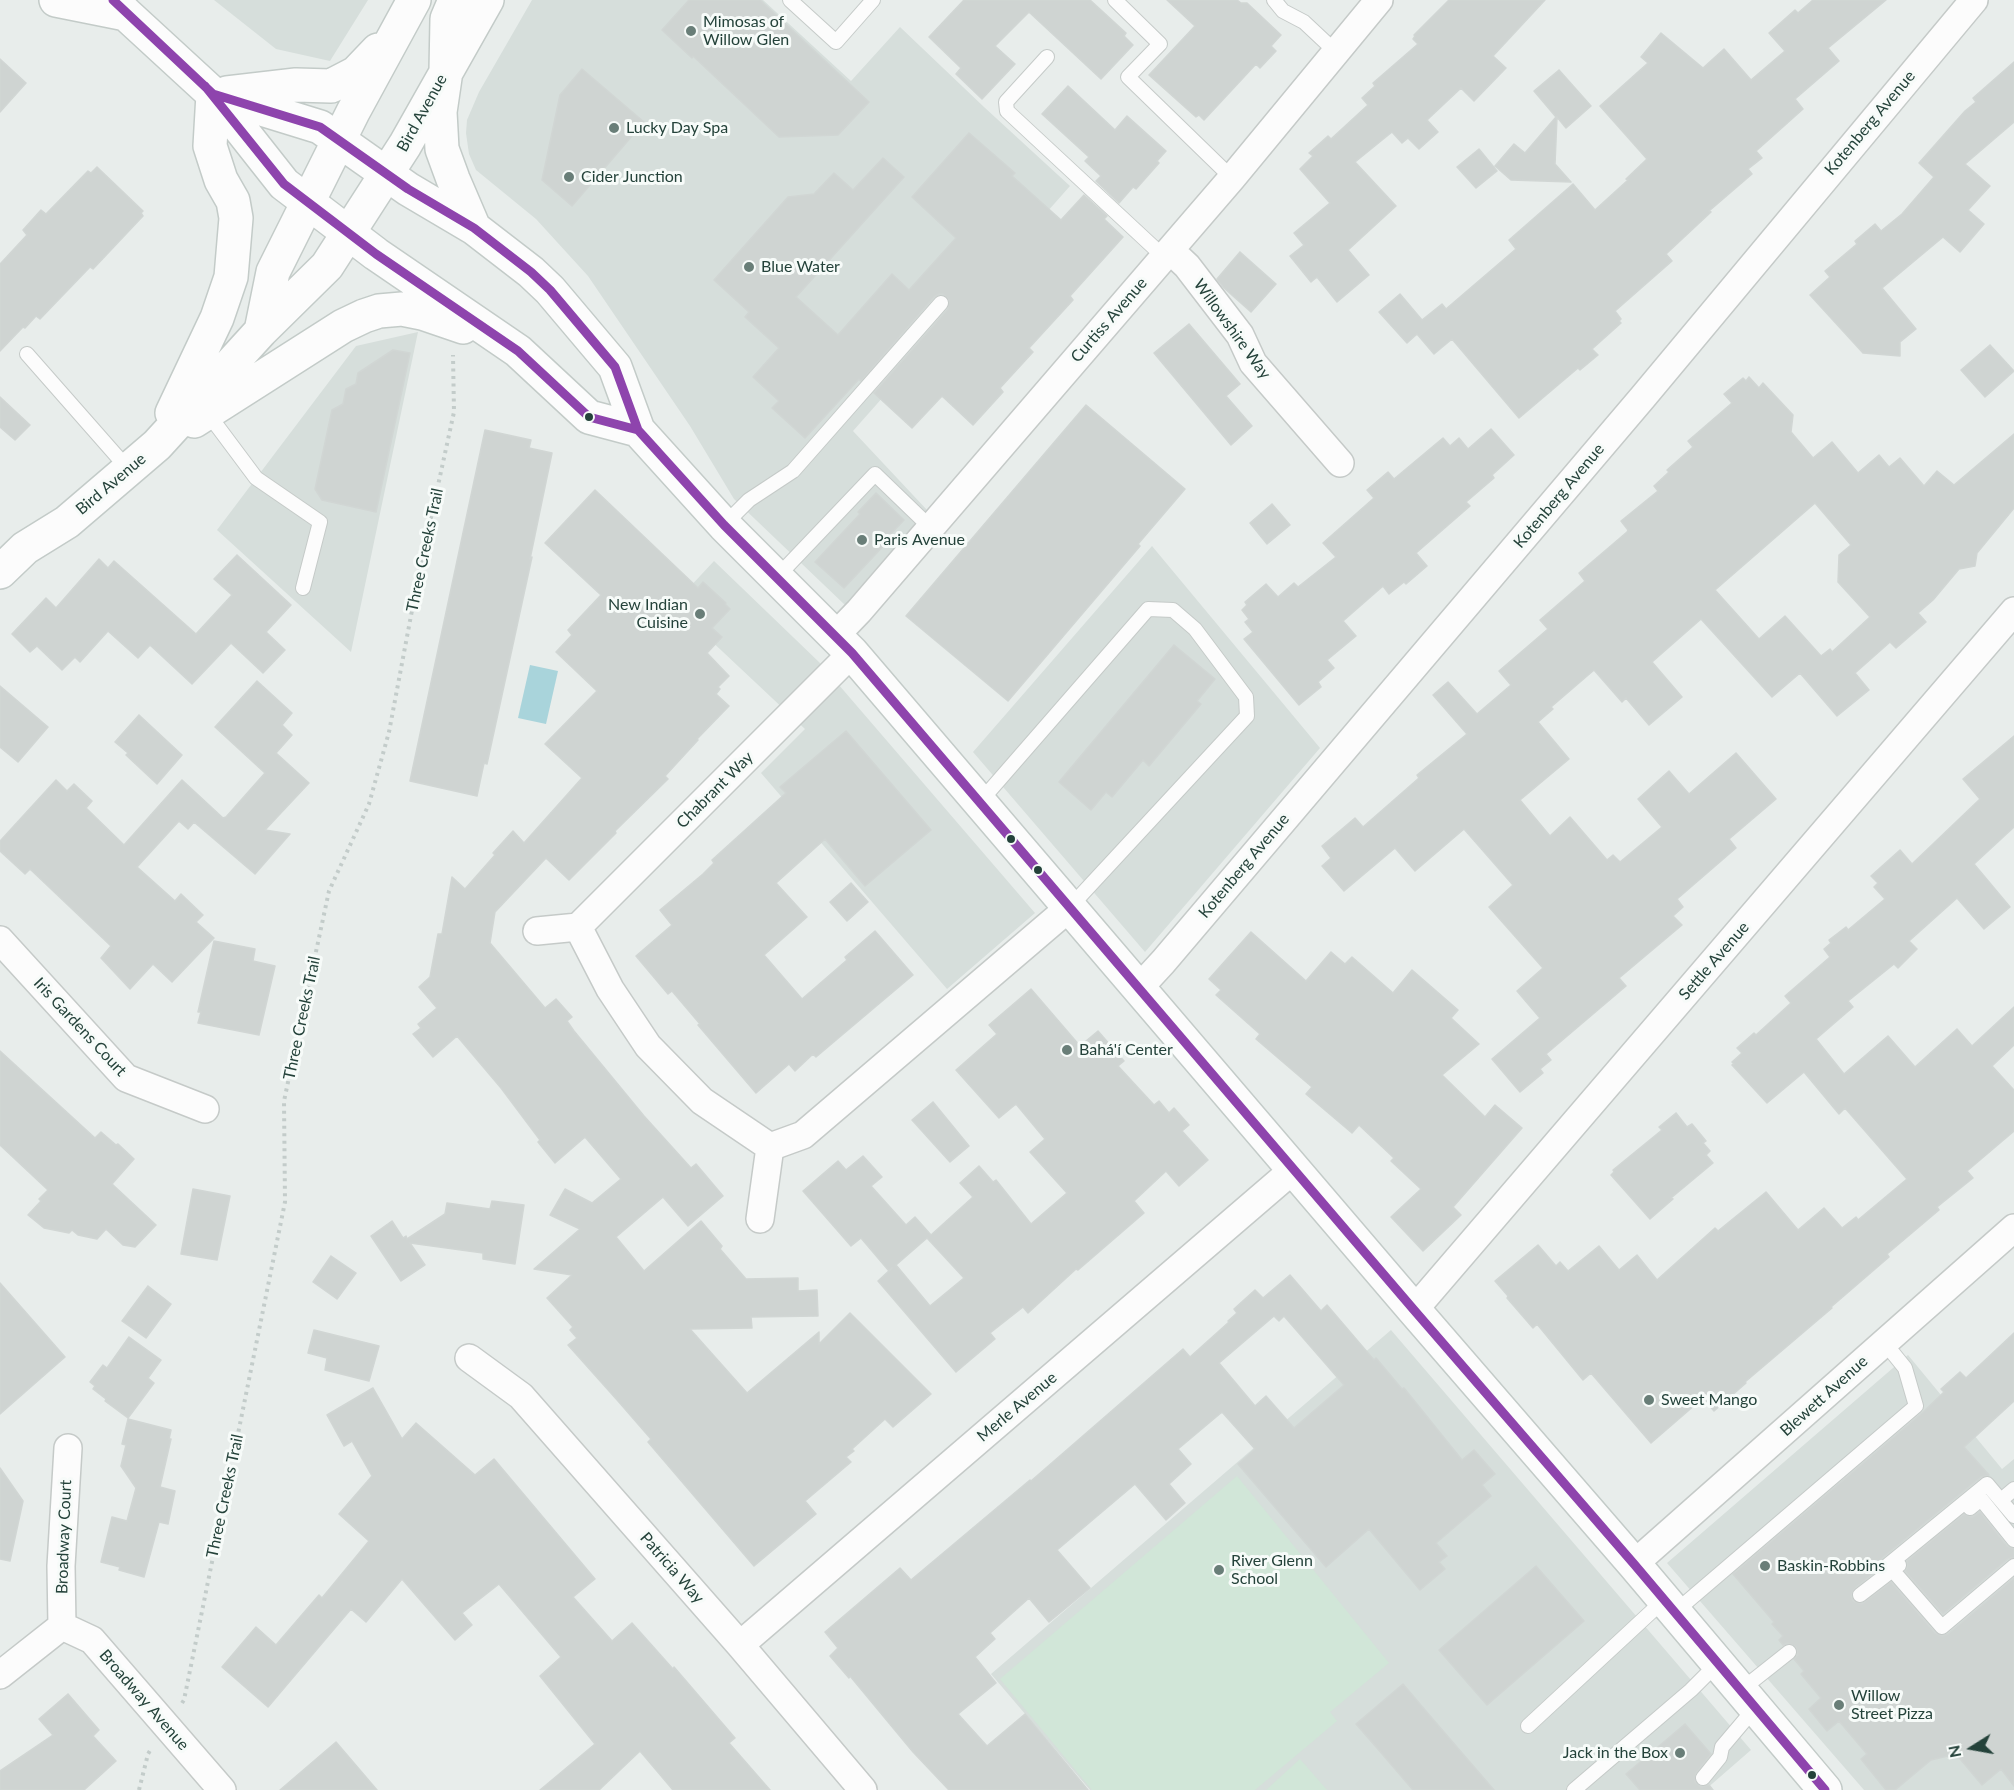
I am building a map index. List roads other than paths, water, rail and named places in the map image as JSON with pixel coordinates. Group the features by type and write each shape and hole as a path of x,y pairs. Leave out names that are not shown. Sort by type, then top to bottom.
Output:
{"main road":[{"path":"56,0 120,7 213,94 284,184 376,254 518,351 589,417 638,430"},
{"path":"261,331 273,272 414,0"},
{"path":"455,0 447,19 446,71 440,112 442,148 474,228"},
{"name":"Bird Avenue","path":"0,572 25,548 67,522 157,445 261,331 327,266 405,145 487,0"},
{"path":"213,94 296,85 331,86 356,73 397,31"},
{"path":"213,94 320,127 408,189 474,228 531,272 550,290 615,368 638,430 724,525 843,645 1634,1564 1825,1790"},
{"path":"196,400 217,318 231,277 235,246 236,218 233,201 221,180 210,146 213,94"},
{"path":"196,400 343,326 380,311 402,309 422,312 457,324 518,351"}],"street":[{"name":"Curtiss Avenue","path":"843,645 859,611 1232,178 1379,0"},
{"name":"Kotenberg Avenue","path":"1139,988 1635,406 1974,0"},
{"name":"Willowshire Way","path":"1167,253 1186,266 1240,335 1253,363 1340,463"},
{"name":"Settle Avenue","path":"1414,1310 2014,611"},
{"name":"Chabrant Way","path":"578,927 843,645"},
{"path":"770,1147 803,1135 1070,907"},
{"path":"537,931 578,927 610,989 648,1046 702,1101 770,1147"},
{"name":"Iris Gardens Court","path":"0,940 126,1078 205,1109"},
{"path":"760,1219 770,1147"},
{"name":"Merle Avenue","path":"740,1645 1294,1169"},
{"name":"Blewett Avenue","path":"1634,1564 2014,1228"},
{"name":"Patricia Way","path":"469,1358 521,1396 740,1645 863,1790"},
{"name":"Broadway Court","path":"62,1626 61,1566 68,1448"},
{"path":"0,1675 62,1626"},
{"name":"Broadway Avenue","path":"62,1626 92,1640 222,1790"}],"lane":[{"path":"790,0 836,42 873,0"},
{"path":"1115,0 1160,44 1128,76 1232,178"},
{"path":"1275,0 1283,11 1304,22 1336,52"},
{"path":"1047,57 1006,102 1007,111 1167,253"},
{"path":"724,525 749,500 793,471 941,303"},
{"path":"27,354 129,470"},
{"path":"196,400 256,478 320,522 303,588"},
{"path":"777,578 875,474 931,528"},
{"path":"979,803 1148,609 1173,610 1195,628 1246,697 1247,716 1070,907"},
{"path":"1528,1726 1670,1606 1916,1406 1905,1368 1884,1342"},
{"path":"2014,1516 1987,1484 1888,1565 1942,1627 2014,1566"},
{"path":"2001,1500 2014,1489"},
{"path":"1860,1595 1981,1499 2014,1540"},
{"path":"1893,1570 1938,1625 2014,1560"},
{"path":"1704,1778 1720,1757 1722,1747 1748,1699 1789,1652"},
{"path":"1574,1790 1691,1690 1718,1663"}],"water":[{"path":"530,665 558,671 546,724 518,718"}],"place":[{"name":"Mimosas of Willow Glen","path":"691,31"},
{"name":"Lucky Day Spa","path":"614,128"},
{"name":"Cider Junction","path":"569,177"},
{"name":"Blue Water","path":"749,267"},
{"name":"Paris Avenue","path":"862,540"},
{"name":"New Indian Cuisine","path":"700,614"},
{"name":"Bahá'í Center","path":"1067,1050"},
{"name":"Sweet Mango","path":"1649,1400"},
{"name":"Baskin-Robbins","path":"1765,1566"},
{"name":"River Glenn School","path":"1219,1570"},
{"name":"Willow Street Pizza","path":"1839,1705"},
{"name":"Jack in the Box","path":"1680,1753"}]}
